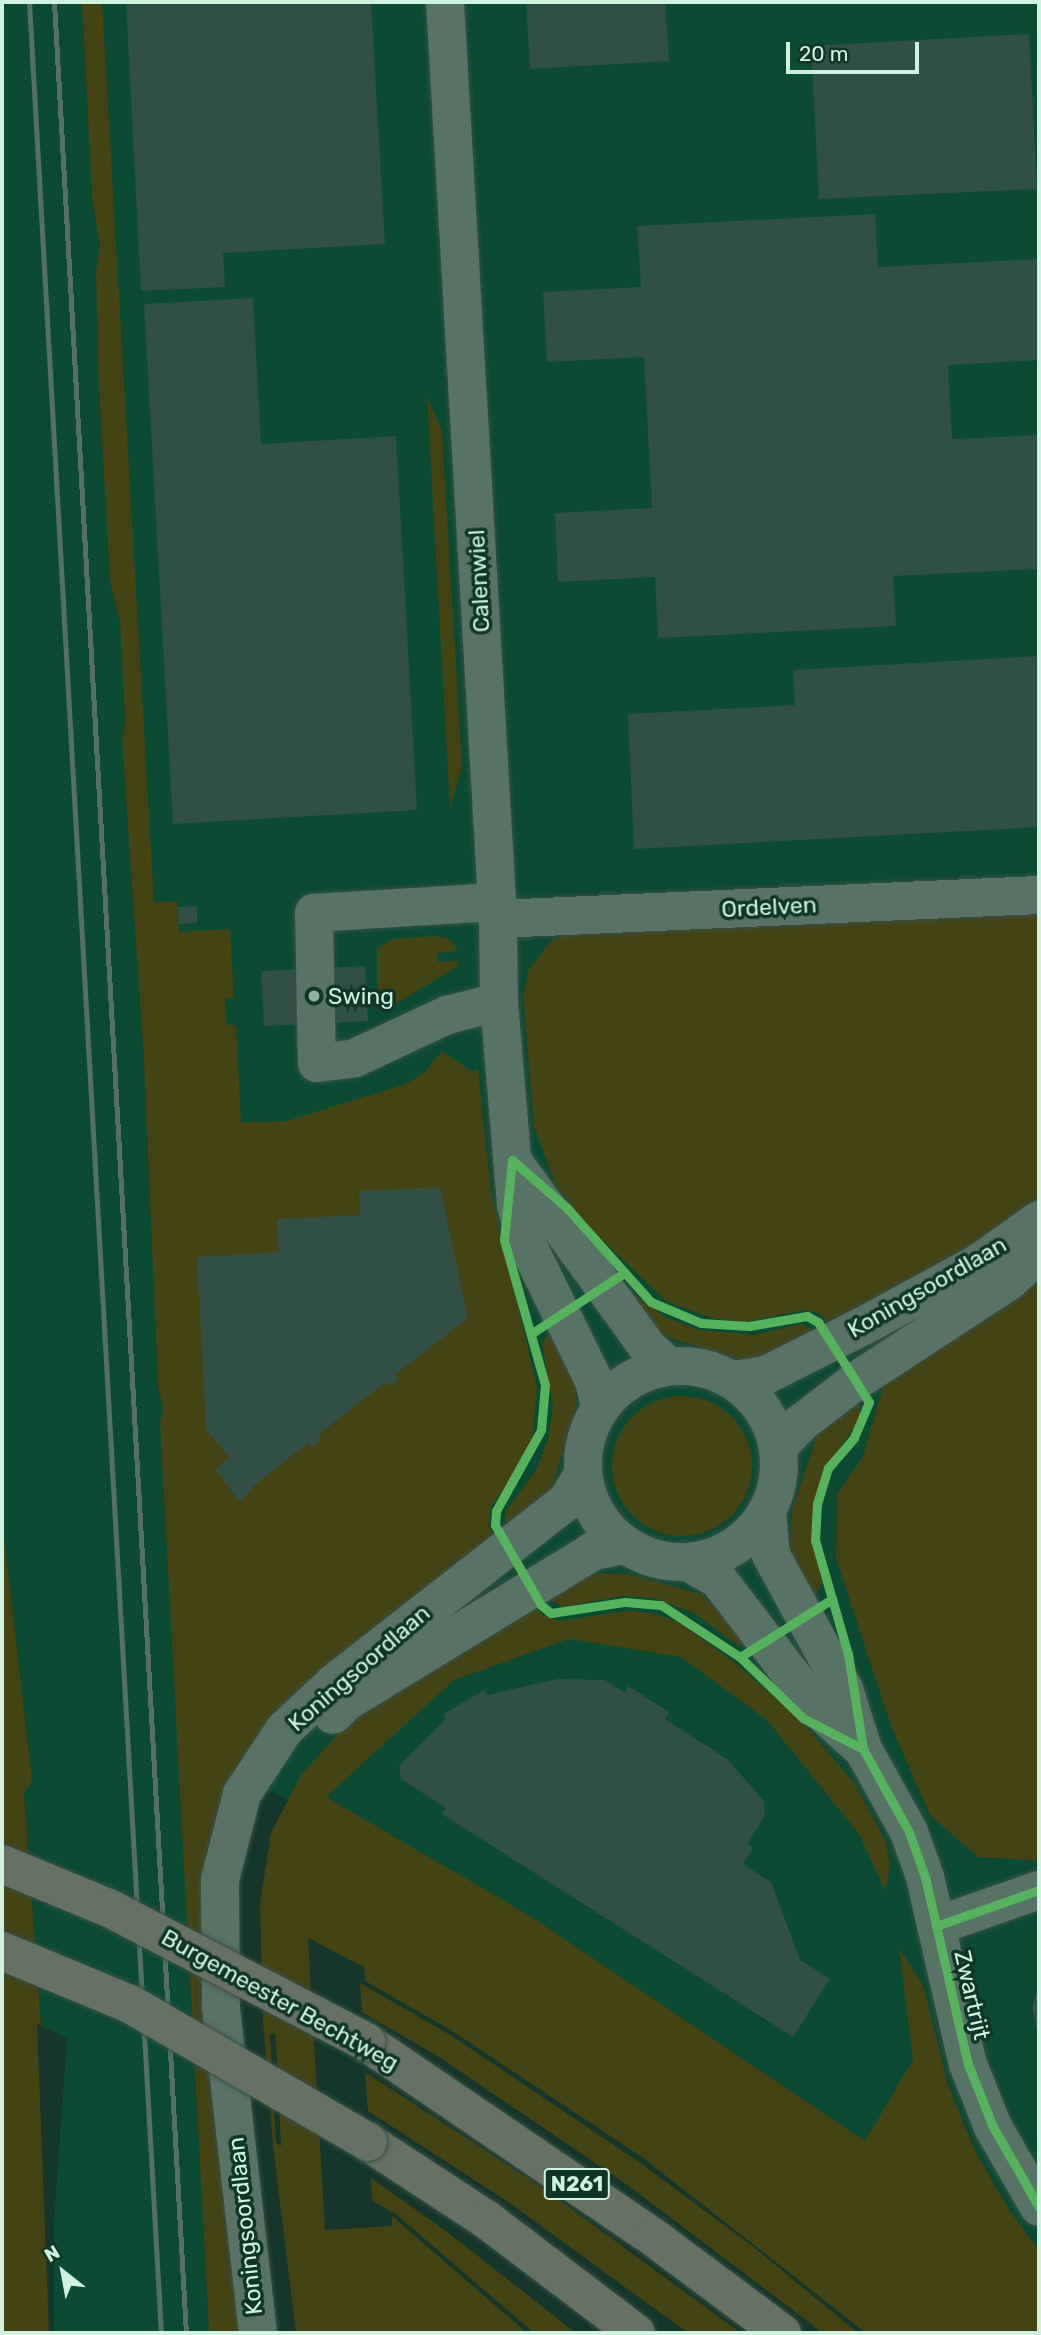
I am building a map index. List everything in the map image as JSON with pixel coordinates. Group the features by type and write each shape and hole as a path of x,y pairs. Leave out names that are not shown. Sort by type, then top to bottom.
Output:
{"main road":[{"name":"Burgemeester Bechtweg","path":"2,1864 109,1908 366,2042 653,2236 782,2333"},
{"path":"2,1951 130,2004 368,2142 487,2220 636,2333"}],"street":[{"name":"Calenwiel","path":"445,2 498,911 499,1002 516,1205 525,1240 594,1381 600,1408"},
{"name":"Ordelven","path":"499,1002 447,1015 355,1058 317,1063 314,913 498,911 1039,895"},
{"path":"512,1160 648,1348 669,1366"},
{"name":"Koningsoordlaan","path":"734,1380 766,1375 865,1325 980,1262 1039,1220"},
{"name":"Koningsoordlaan","path":"778,1447 801,1423 856,1381 1008,1282 1039,1254"},
{"path":"669,1366 692,1366 734,1380 755,1398 770,1421 778,1447 780,1470 767,1513 747,1538 728,1549 687,1562 665,1562 624,1545 604,1526 590,1502 583,1475 583,1451 600,1408 619,1387 643,1373 669,1366"},
{"name":"Koningsoordlaan","path":"258,2333 220,2006 220,1880 242,1794 284,1730 334,1683 566,1502 583,1475"},
{"name":"Zwartrijt","path":"767,1513 771,1555 844,1689 863,1749 909,1832 936,1926 968,2064 993,2127 1039,2207"},
{"name":"Koningsoordlaan","path":"283,2333 243,2011 247,1879 265,1808 303,1745 346,1702 593,1551 624,1545"},
{"name":"Zwartrijt","path":"687,1562 718,1579 816,1707 863,1749"},
{"path":"936,1926 1039,1890"}],"shaded area":[{"path":"2,2 82,2 92,198 100,246 96,272 99,388 110,582 120,623 125,720 122,740 144,1061 158,1388 164,1410 161,1421 209,2333 54,2333 54,2221 67,2038 41,2025 24,1794 32,1780 2,1518"},
{"path":"82,2 102,2 154,902 177,901 179,932 230,929 234,998 225,998 227,1025 236,1025 241,1123 286,1121 406,1084 425,1072 442,1051 471,1071 478,1069 491,1193 537,1387 532,1440 517,1472 491,1506 489,1525 496,1543 236,1777 244,2333 209,2333 160,1421 164,1410 158,1388 144,1061 122,740 125,720 120,623 110,582 99,388 96,272 100,246 92,198"},
{"path":"93,2 1039,2 1039,1278 885,1380 863,1456 837,1494 836,1557 891,1726 978,1857 1039,1861 1039,2309 380,1844 189,1752"},
{"path":"427,395 442,432 462,767 450,808"},
{"path":"1039,908 1039,1204 1028,1214 828,1323 818,1313 805,1310 745,1322 711,1318 666,1301 582,1221 556,1185 534,1126 523,994 529,969 553,939 565,933"},
{"path":"438,936 451,940 458,951 438,953 438,962 459,961 457,967 382,1012 377,1006 377,948 392,939"},
{"path":"1039,1278 1039,1861 978,1857 930,1815 891,1726 836,1558 837,1494 863,1456 885,1380"},
{"path":"623,1285 665,1317 699,1330 754,1335 801,1324 818,1331 791,1352 742,1360 660,1335"},
{"path":"549,1333 577,1387 575,1410 550,1493 504,1527 506,1511 536,1470 548,1439 553,1406 542,1343"},
{"path":"682,1396 709,1402 731,1417 746,1439 752,1466 746,1493 731,1515 709,1530 682,1536 655,1530 633,1515 618,1493 612,1466 618,1439 633,1417 655,1402"},
{"path":"860,1398 860,1419 829,1463 816,1496 812,1531 822,1584 812,1603 789,1550 792,1511 817,1435"},
{"path":"2,1518 32,1780 24,1794 41,2025 67,2038 37,2024 49,2333 2,2333"},
{"path":"592,1573 627,1574 702,1594 751,1643 739,1646 694,1613 653,1598 623,1596 562,1607 545,1596"},
{"path":"533,1603 543,1615 559,1621 626,1611 652,1613 678,1622 729,1658 799,1718 855,1784 886,1842 890,1868 885,1891 859,1834 767,1720 681,1657 569,1639 454,1680 326,1797 530,1916 865,2141 913,2060 899,1948 923,1985 948,2085 975,2151 1010,2211 1039,2250 1039,2333 866,2333 642,2157 454,2032 365,1981 364,1967 308,1938 325,2230 392,2226 392,2216 527,2333 296,2333 273,2146 263,2021 260,1904 271,1833 301,1775 345,1726","holes":["275,2033 281,2146 276,2143 270,2034"]},
{"path":"360,1983 452,2036 639,2162 751,2245 858,2333 823,2333 626,2184 439,2057 362,2012"},
{"path":"365,2072 540,2186 741,2333 688,2333 511,2204 368,2111"},
{"path":"371,2178 446,2231 576,2333 534,2333 397,2215 372,2200"}],"building":[{"path":"126,2 371,2 385,244 223,253 225,287 141,291"},
{"path":"526,2 665,2 669,61 530,69"},
{"path":"1029,34 1037,189 819,199 811,46"},
{"path":"875,214 878,267 1039,259 1039,360 948,365 952,439 1039,435 1039,569 893,576 896,626 658,638 655,577 558,582 555,513 652,508 644,357 547,362 543,292 641,287 637,226"},
{"path":"253,298 261,444 396,436 417,810 173,824 144,304"},
{"path":"1039,656 1039,827 634,849 628,714 795,705 793,670"},
{"path":"197,906 197,923 179,924 178,907"},
{"path":"365,966 368,1021 264,1026 261,971"},
{"path":"440,1187 468,1318 395,1375 399,1379 389,1387 386,1382 318,1435 321,1440 312,1447 308,1443 256,1484 240,1502 215,1469 229,1458 206,1429 197,1257 279,1252 277,1219 360,1215 359,1191"},
{"path":"557,1679 605,1680 625,1693 628,1686 669,1712 665,1719 727,1759 764,1801 765,1816 747,1844 753,1848 743,1864 771,1882 800,1960 830,1979 793,2037 442,1814 446,1808 401,1779 399,1766 446,1719 443,1714 484,1690 487,1695"},
{"path":"1039,1982 1039,2037 1038,2037 1032,2008"}],"railway":[{"path":"29,2 161,2333"},
{"path":"54,2 186,2333"}],"cycle path":[{"path":"512,1160 567,1208 651,1302 701,1323 749,1326 807,1316 818,1322 869,1402 854,1438 828,1468 817,1503 815,1540 848,1654 863,1749 909,1832 925,1877 968,2064 993,2127 1039,2207"},
{"path":"512,1160 504,1240 545,1385 541,1430 496,1511 495,1525 541,1605 551,1613 625,1602 661,1605 740,1657 803,1718 863,1749"},
{"path":"532,1333 624,1273"},
{"path":"740,1657 832,1599"},
{"path":"936,1926 1039,1890"}],"place":[{"name":"Swing","path":"314,996"}]}
